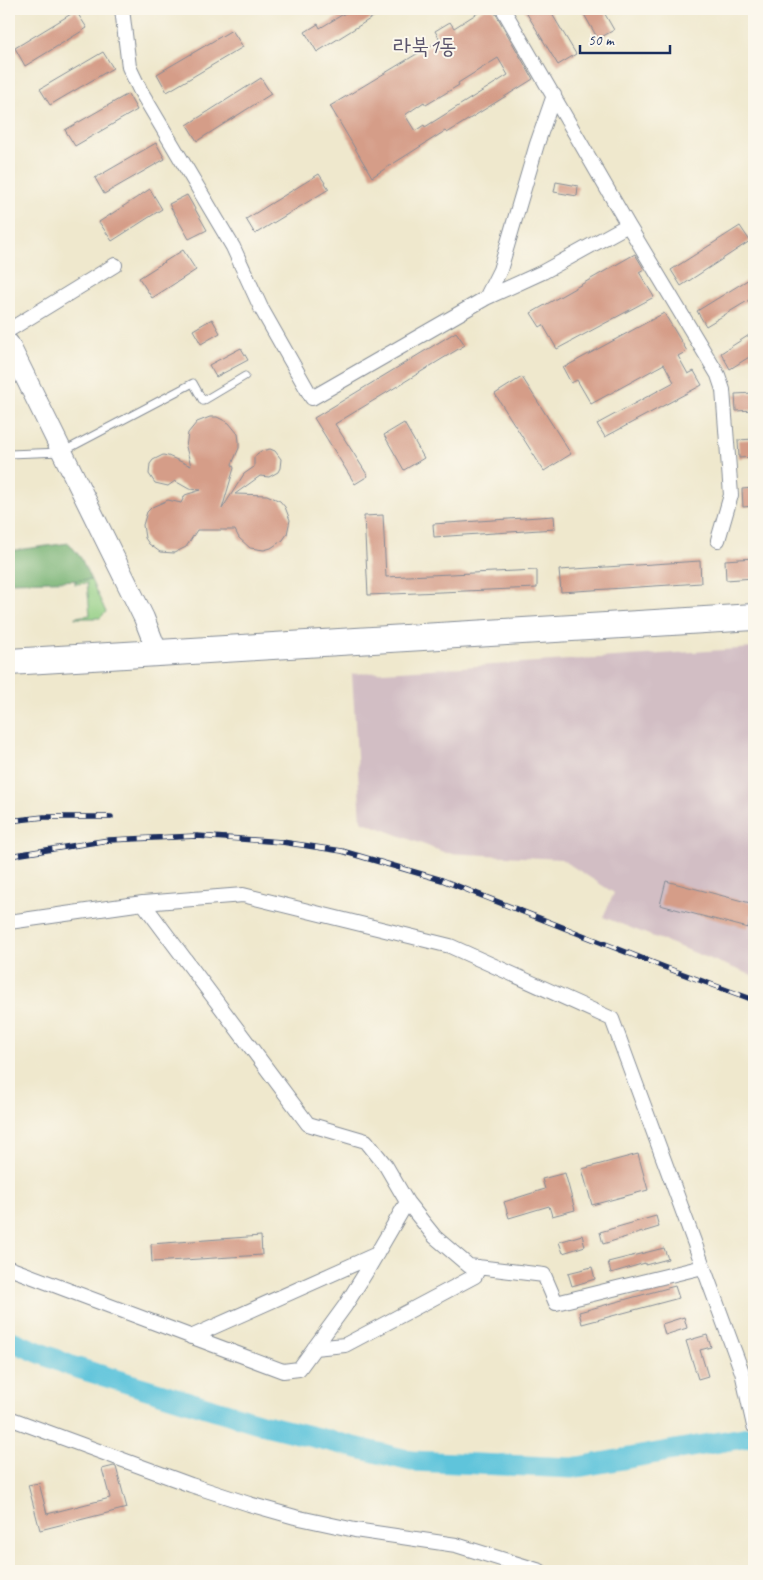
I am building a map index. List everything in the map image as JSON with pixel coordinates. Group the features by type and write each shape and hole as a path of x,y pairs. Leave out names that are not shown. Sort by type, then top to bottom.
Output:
{"highway":[{"path":"9,662 754,617"}],"street":[{"path":"122,9 129,67 136,82 233,246 261,308 312,398 486,298 543,272 628,225"},
{"path":"503,9 628,225 718,375 724,390 731,495 718,540"},
{"path":"486,298 500,270 537,144 554,95"},
{"path":"9,330 114,265"},
{"path":"9,344 144,618 158,654"},
{"path":"9,922 142,903 243,895 450,946 612,1019 742,1372 754,1426"},
{"path":"142,903 308,1124 366,1141 386,1166 407,1202 436,1237 469,1266 544,1275 556,1303 704,1267"},
{"path":"9,1268 283,1371 299,1369 345,1306 407,1202"},
{"path":"192,1337 377,1254"},
{"path":"314,1348 345,1345 475,1276 479,1267"},
{"path":"9,1418 191,1485 249,1504 295,1517 355,1530 456,1545 540,1571"}],"lane":[{"path":"9,454 62,452 192,383 203,401 245,376"}],"shaded area":[{"path":"754,648 754,976 603,917 614,893 561,859 446,853 361,821 352,674"}],"green space":[{"path":"69,543 81,558 91,580 9,582 9,551"},
{"path":"91,580 106,612 100,618 75,618 90,615 87,583 75,584 75,581"}],"building":[{"path":"352,9 386,9 317,52 305,32 318,24 320,28"},
{"path":"484,9 493,9 533,79 372,177 330,106 440,40 435,31 450,22 454,28","holes":["498,58 508,75 425,127 424,125 415,131 405,115 424,102 426,105 459,85 458,83"]},
{"path":"524,9 549,9 576,54 558,65"},
{"path":"581,9 602,9 614,30 598,39"},
{"path":"76,11 87,28 25,66 15,48"},
{"path":"232,30 243,47 167,92 157,74"},
{"path":"103,52 113,68 50,105 40,89"},
{"path":"261,78 271,94 197,141 187,125"},
{"path":"128,94 137,110 75,146 65,130"},
{"path":"156,143 165,159 104,194 95,178"},
{"path":"319,174 329,189 255,234 246,219"},
{"path":"556,182 578,186 577,196 554,192"},
{"path":"150,189 162,209 112,241 99,222"},
{"path":"187,195 207,230 189,239 169,204"},
{"path":"740,226 750,241 681,286 671,270"},
{"path":"183,250 196,270 152,298 139,278"},
{"path":"635,254 644,269 639,272 654,297 557,349 543,325 540,327 531,313"},
{"path":"754,276 754,297 706,326 697,311"},
{"path":"664,313 687,351 678,356 688,374 694,371 702,385 605,437 597,424 674,382 664,364 591,404 577,380 571,383 563,368"},
{"path":"212,319 220,333 201,344 193,330"},
{"path":"456,332 465,345 335,424 368,476 355,484 314,418"},
{"path":"754,332 754,354 730,369 721,353"},
{"path":"241,348 248,360 216,377 209,365"},
{"path":"522,377 571,454 544,471 495,394"},
{"path":"754,393 754,410 736,411 735,394"},
{"path":"210,417 217,417 229,423 238,434 239,441 239,448 232,464 234,468 222,509 244,474 254,467 254,458 257,454 270,449 275,451 281,459 278,472 269,477 260,476 235,494 267,495 280,501 285,507 290,520 287,534 283,540 271,548 264,550 250,548 239,538 235,530 197,530 186,547 174,553 160,552 149,544 145,538 143,525 147,512 152,507 168,500 181,503 185,495 201,490 189,489 175,481 168,486 155,483 149,474 150,464 153,460 163,455 191,466 186,447 188,433 197,422"},
{"path":"404,423 424,458 404,470 384,435"},
{"path":"754,439 754,457 739,458 738,440"},
{"path":"754,488 754,506 743,507 742,489"},
{"path":"383,515 386,577 537,570 537,588 368,595 364,516"},
{"path":"554,516 555,529 434,537 433,524"},
{"path":"754,558 754,578 726,580 725,560"},
{"path":"700,561 701,583 561,592 559,570"},
{"path":"666,881 754,904 748,928 660,905"},
{"path":"638,1154 648,1190 592,1205 582,1169"},
{"path":"565,1173 575,1210 552,1216 549,1206 509,1218 504,1202 545,1189 542,1179"},
{"path":"656,1216 659,1227 603,1244 600,1232"},
{"path":"582,1235 585,1246 563,1253 559,1242"},
{"path":"261,1236 262,1255 152,1262 151,1244"},
{"path":"664,1248 668,1259 645,1265 645,1263 611,1273 608,1262"},
{"path":"592,1267 595,1279 572,1286 568,1273"},
{"path":"675,1286 679,1298 582,1324 579,1312"},
{"path":"684,1317 687,1328 665,1335 662,1324"},
{"path":"707,1335 711,1347 700,1350 708,1376 698,1379 686,1341"},
{"path":"116,1467 127,1508 40,1530 28,1485 39,1483 47,1514 110,1498 102,1469"}],"waterway":[{"path":"9,1340 71,1366 265,1425 411,1461 572,1468 754,1436"}],"railway":[{"path":"9,821 44,817 111,817"},
{"path":"9,856 109,840 197,836 282,842 342,851 442,880 664,967 754,1000"}],"district":[{"name":"라북1동","path":"425,45"}]}
